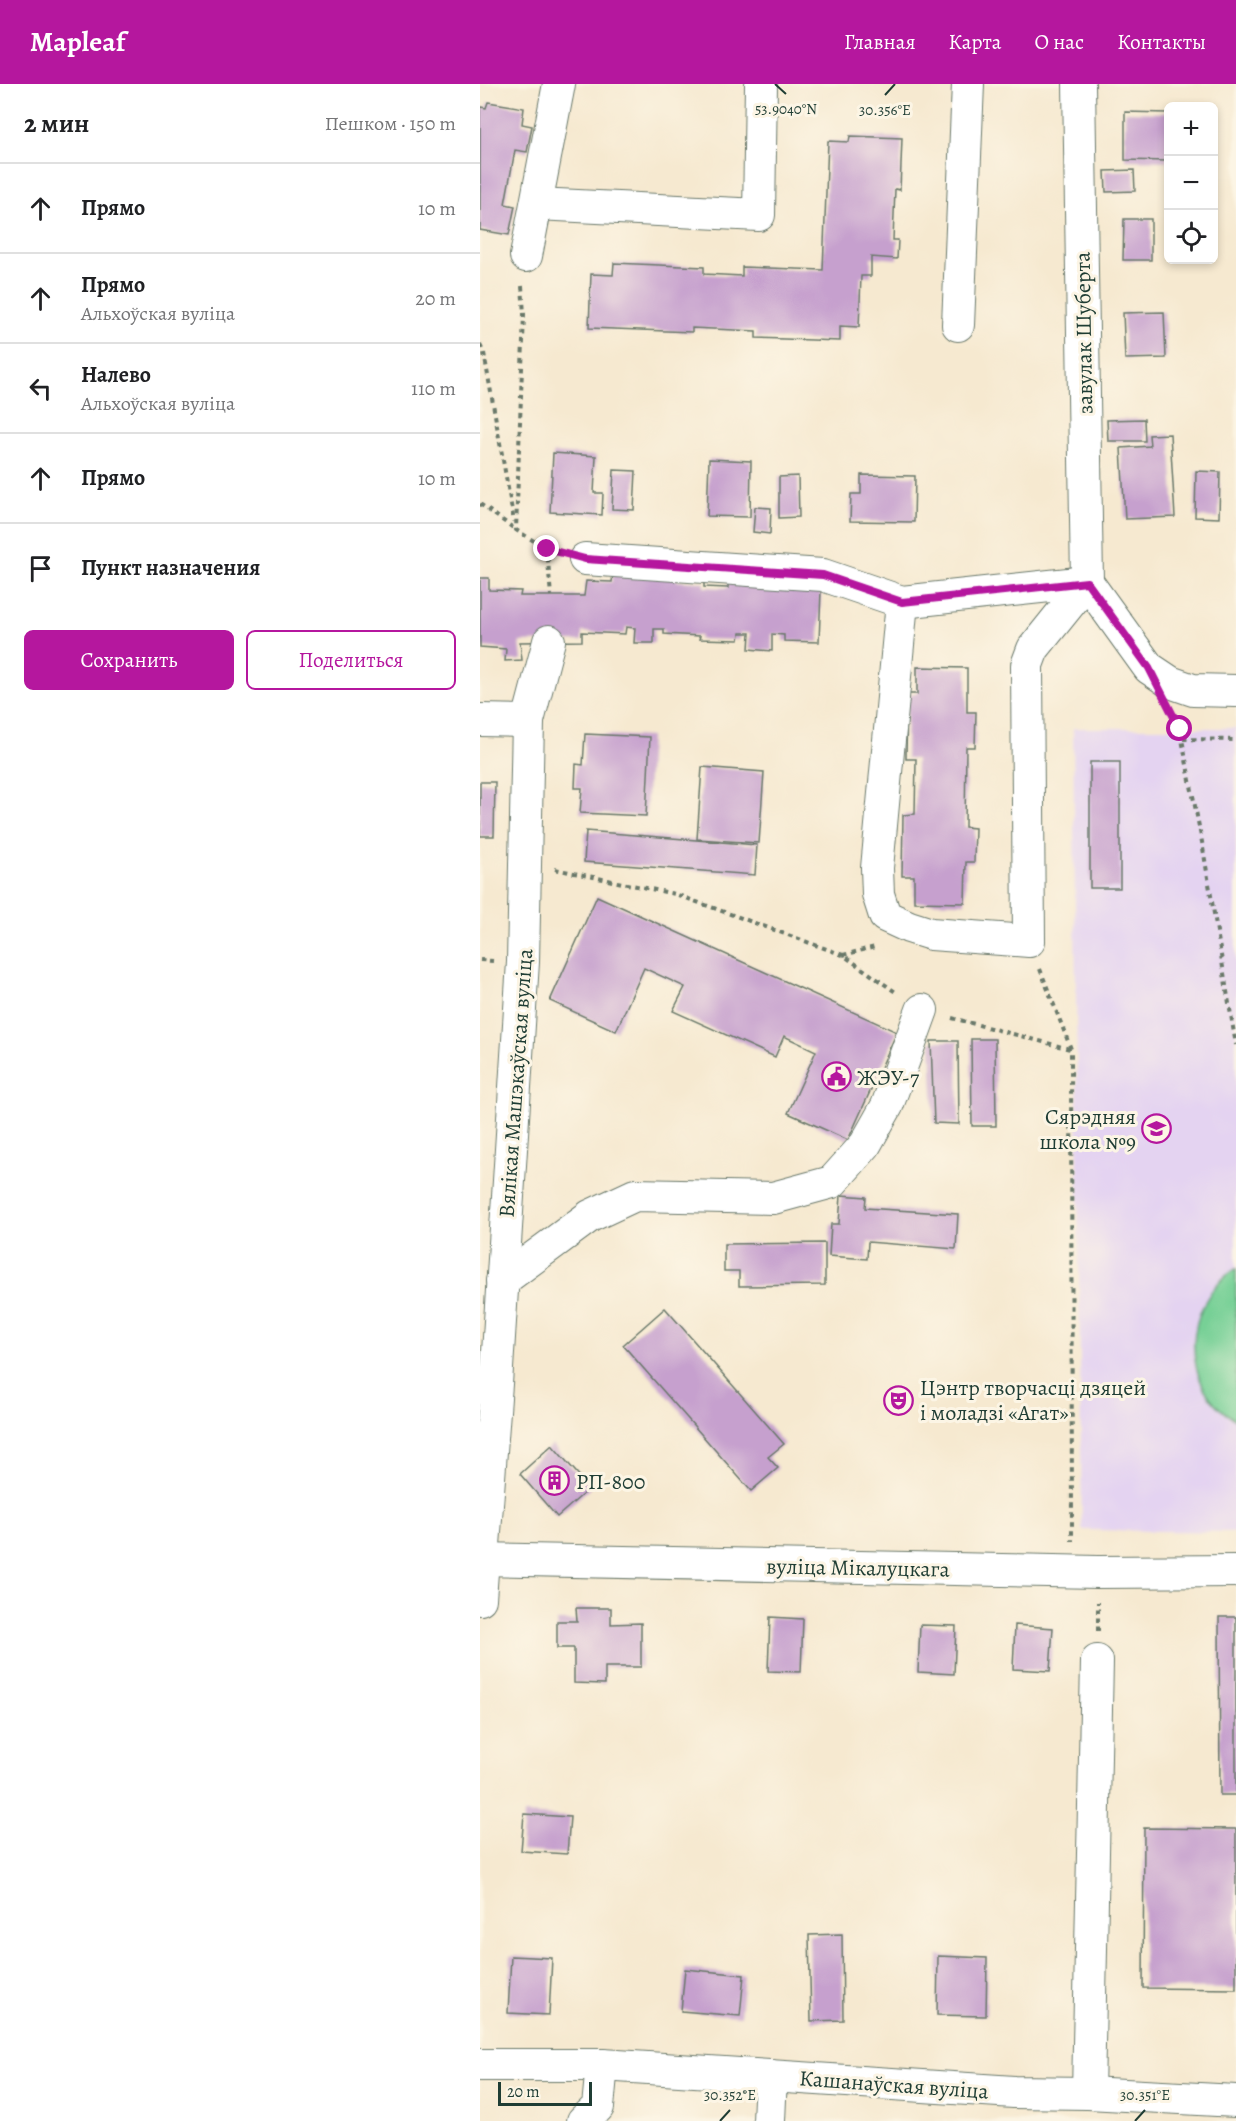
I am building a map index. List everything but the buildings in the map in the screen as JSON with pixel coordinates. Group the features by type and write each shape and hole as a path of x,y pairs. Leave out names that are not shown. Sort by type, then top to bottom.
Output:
{"street":[{"path":"526,256 559,84"},
{"path":"537,204 759,215 761,84"},
{"path":"958,325 968,84"},
{"name":"завулак Шуберта","path":"1079,84 1087,582"},
{"path":"585,559 823,575 902,602 1087,582"},
{"path":"1087,582 1149,668 1170,682 1193,690 1236,692"},
{"path":"902,602 877,868 878,894 885,916 931,934 1029,941 1028,665 1033,649 1087,582"},
{"name":"Вялікая Машэкаўская вуліца","path":"480,1599 488,1384 502,1281 523,962 528,721 549,641"},
{"path":"480,720 528,721"},
{"path":"502,1281 590,1216 635,1195 773,1198 832,1182 865,1145 887,1106 922,1010"},
{"name":"вуліца Мікалуцкага","path":"481,1559 1098,1572 1236,1571"},
{"path":"1088,2093 1097,1661"},
{"name":"Кашанаўская вуліца","path":"480,2065 602,2065 1014,2092 1088,2093 1236,2101"},
{"path":"584,2121 598,2107 602,2065"},
{"path":"769,2121 771,2076"}],"path":[{"path":"516,530 524,314 522,273 526,256"},
{"path":"480,345 484,353 516,530"},
{"path":"480,504 547,549 585,559"},
{"path":"547,549 551,596"},
{"path":"1149,668 1180,729 1202,842 1236,1045"},
{"path":"1182,739 1236,740"},
{"path":"525,863 675,894 843,955 922,1010 1071,1049"},
{"path":"1029,941 1071,1049 1072,1542 1098,1572 1097,1661"}],"shaded area":[{"name":"Сярэдняя школа №9","path":"1073,728 1236,728 1236,1532 1082,1530"}],"green space":[{"path":"1236,1269 1236,1420 1217,1406 1204,1388 1196,1367 1194,1345 1197,1323 1205,1302 1218,1283"}],"place":[{"name":"ЖЭУ-7","path":"836,1077"},
{"name":"Сярэдняя школа №9","path":"1157,1129"},
{"name":"Цэнтр творчасці дзяцей і моладзі «Агат»","path":"899,1400"},
{"name":"РП-800","path":"555,1481"}],"route":[{"path":"547,549 585,559 823,575 902,602 1087,582 1149,668 1180,729"}]}
